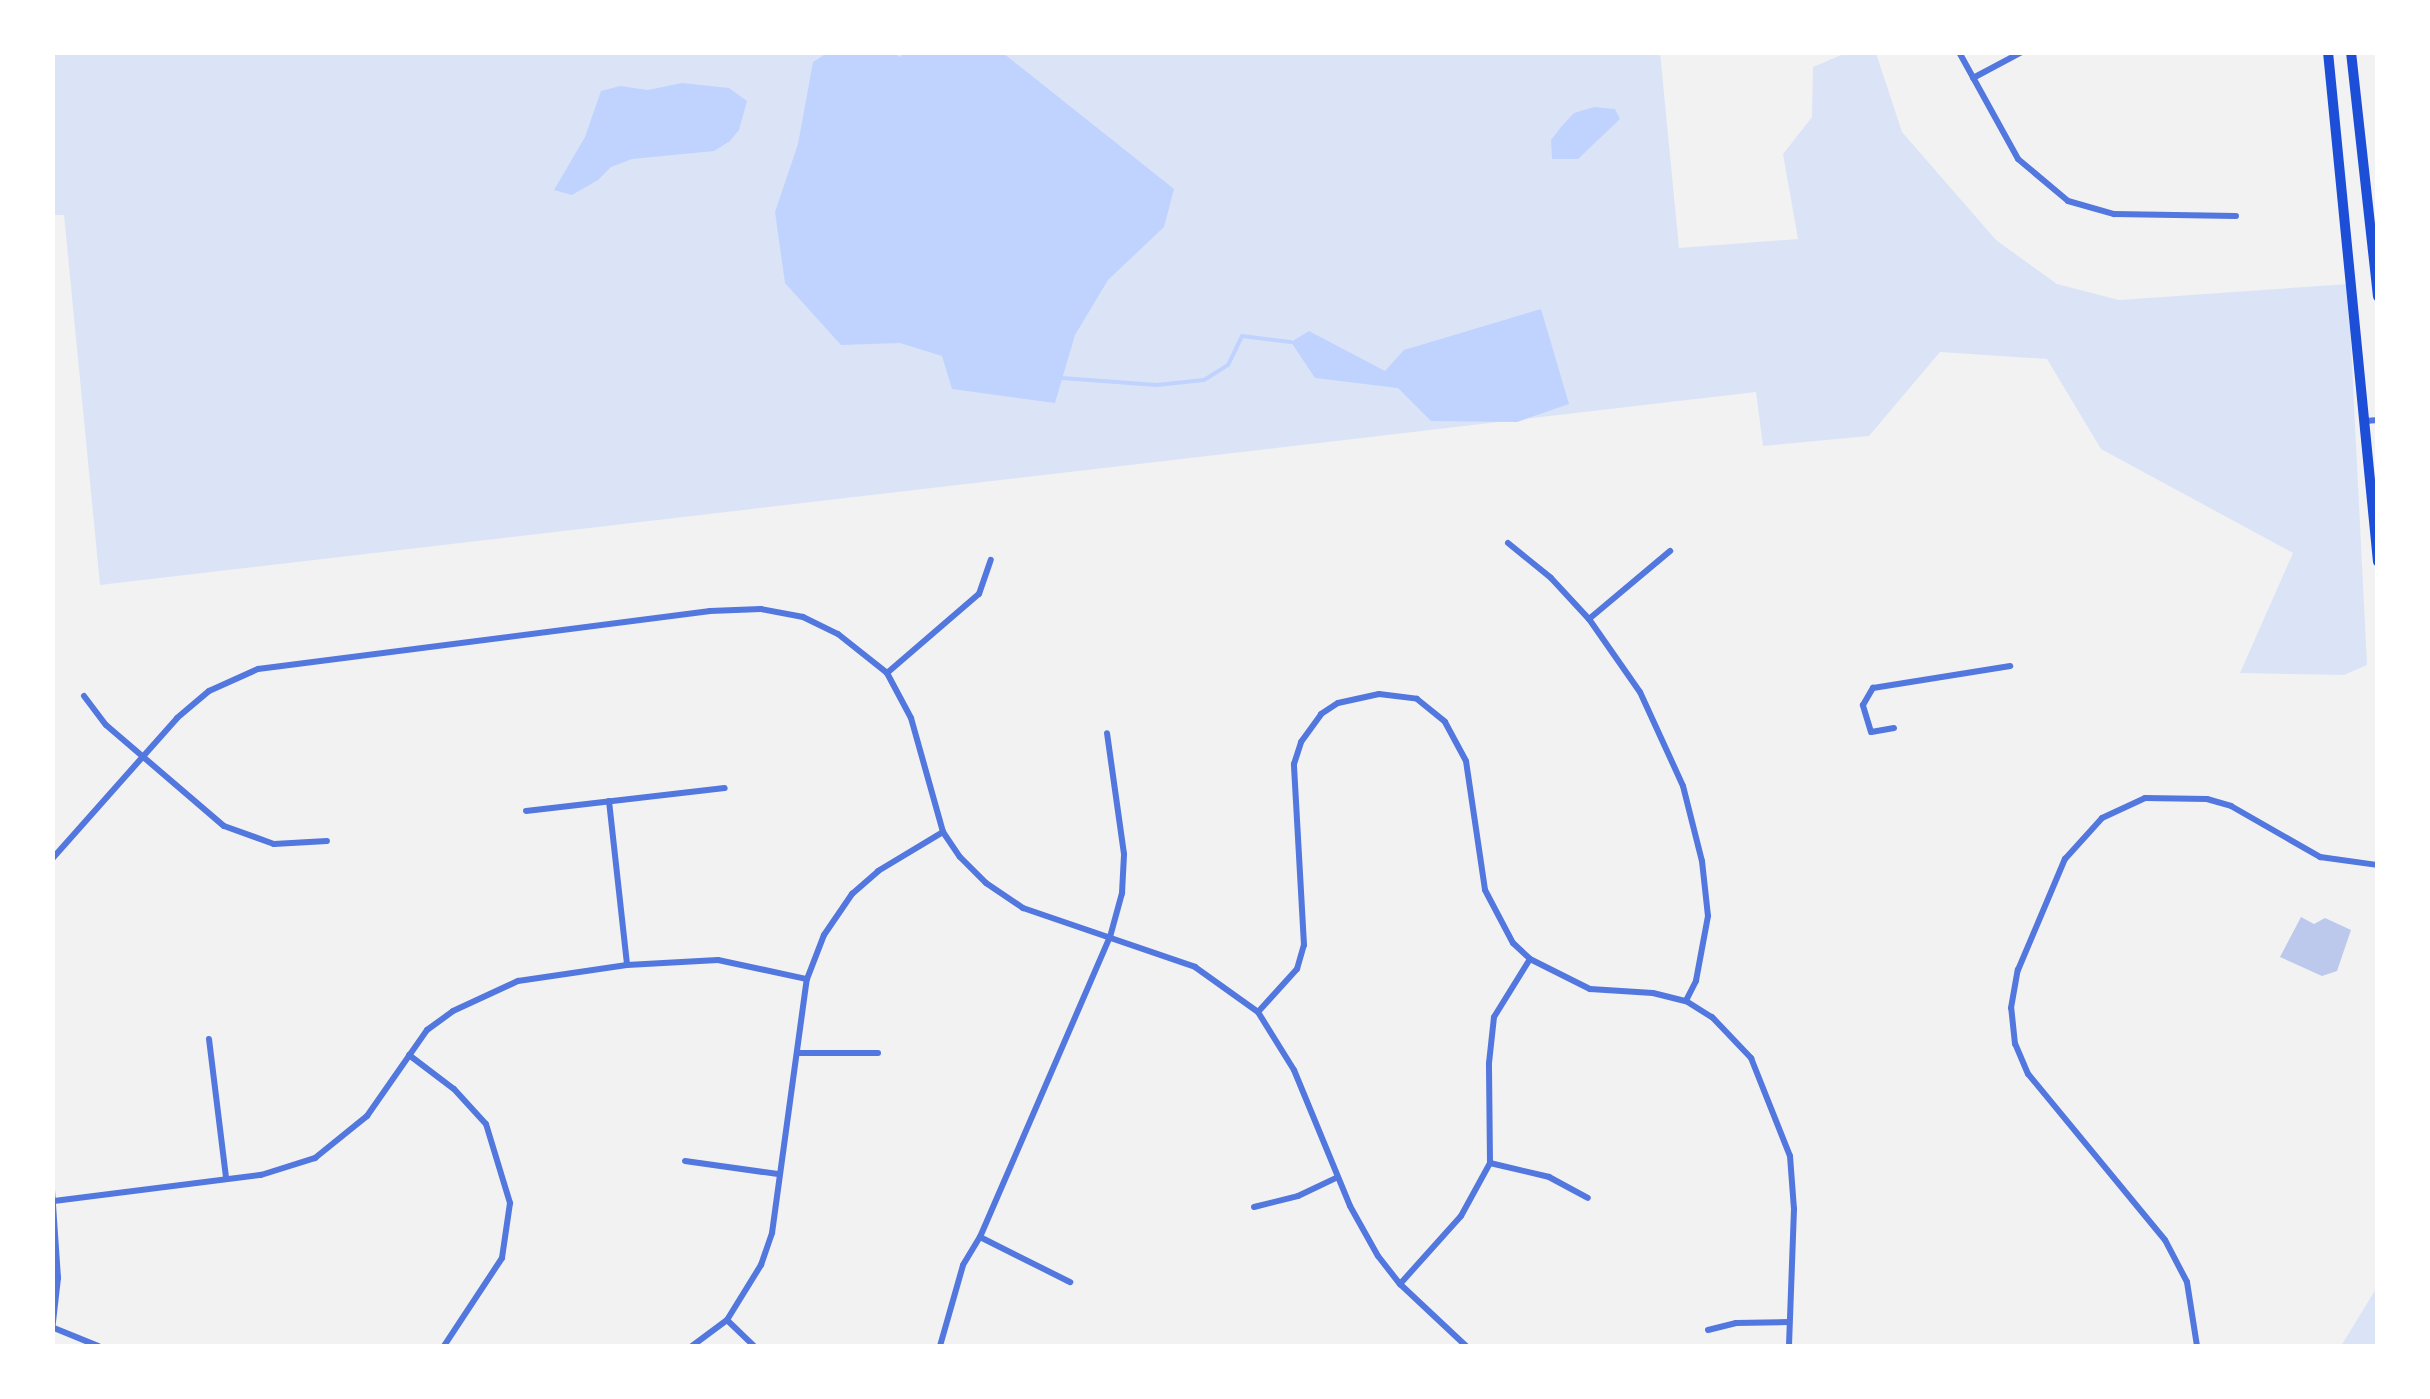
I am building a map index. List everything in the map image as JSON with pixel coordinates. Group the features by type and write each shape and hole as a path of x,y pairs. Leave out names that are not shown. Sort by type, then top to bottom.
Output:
{"main road":[{"path":"2328,52 2371,421 2378,562"},
{"path":"2351,52 2378,297"}],"street":[{"path":"1960,52 2018,159 2068,201 2114,214 2236,216"},
{"path":"1974,78 2022,52"},
{"path":"2365,198 2378,202"},
{"path":"1508,542 1550,578 1589,620 1640,692 1666,744 1696,829 1708,916 1696,981 1686,1001"},
{"path":"1589,620 1670,552"},
{"path":"887,673 979,594 991,560"},
{"path":"52,860 178,718 210,691 258,669 632,620 762,609 803,617 838,634 887,673 911,718 944,832 972,870 1005,897 1195,967 1258,1012 1294,1070 1338,1178 1378,1256 1400,1284 1466,1346"},
{"path":"1894,728 1871,732 1864,705 1873,688 2010,666"},
{"path":"1258,1012 1297,968 1304,945 1294,764 1301,742 1321,714 1358,696 1379,694 1417,699 1454,734 1470,776 1485,890 1513,943 1530,960 1590,988 1686,1001 1712,1017 1752,1058 1790,1156 1794,1209 1789,1346"},
{"path":"84,696 98,716 224,826 274,844 327,841"},
{"path":"940,1346 963,1265 980,1236 1110,938 1122,893 1124,854 1108,733"},
{"path":"526,811 725,788"},
{"path":"2197,1346 2187,1282 2172,1251 2028,1074 2015,1044 2011,1008 2018,970 2065,858 2102,818 2145,798 2207,799 2231,806 2320,857 2340,863 2378,865"},
{"path":"609,802 627,965"},
{"path":"692,1346 727,1320 762,1264 772,1232 806,979 824,936 852,894 890,862 944,832"},
{"path":"54,1201 289,1169 315,1158 367,1116 427,1030 454,1010 518,981 627,965 718,960 806,979"},
{"path":"1400,1284 1461,1216 1490,1162 1489,1062 1494,1017 1530,960"},
{"path":"208,1039 226,1178"},
{"path":"798,1053 878,1052"},
{"path":"409,1055 454,1089 486,1124 510,1203 502,1258 482,1296 444,1346"},
{"path":"685,1161 778,1174"},
{"path":"1490,1162 1550,1177 1588,1198"},
{"path":"1254,1207 1298,1196 1338,1178"},
{"path":"52,1190 58,1278 53,1329 98,1346"},
{"path":"980,1236 1070,1282"},
{"path":"727,1320 754,1346"},
{"path":"1708,1330 1736,1323 1789,1322"}],"shaded area":[{"path":"1660,52 1679,248 1798,239 1783,154 1812,117 1813,67 1846,53 1876,53 1902,132 1996,240 2057,284 2119,300 2348,284 2367,665 2344,675 2240,673 2293,553 2101,449 2047,359 1940,352 1869,436 1763,446 1756,392 100,585 64,215 53,215 53,53"},
{"path":"2377,1287 2377,1346 2341,1346"}],"water":[{"path":"827,53 894,53 900,57 903,53 1003,53 1174,189 1164,227 1108,280 1075,335 1055,403 952,389 942,356 900,343 841,345 785,283 775,212 798,144 813,62"},
{"path":"682,83 729,88 747,101 739,130 730,141 714,151 632,159 611,167 572,195 554,190 585,137 601,91 620,86 648,90"},
{"path":"1594,107 1615,109 1620,119 1578,159 1552,159 1551,140 1561,127 1574,113"},
{"path":"1541,309 1569,404 1517,422 1431,421 1398,388 1315,378 1291,342 1309,331 1385,371 1404,350"}],"building":[{"path":"2301,917 2314,924 2325,918 2351,930 2337,971 2322,976 2280,957"}],"waterway":[{"path":"1062,378 1157,385 1204,380 1228,365 1242,336 1291,342"}]}
